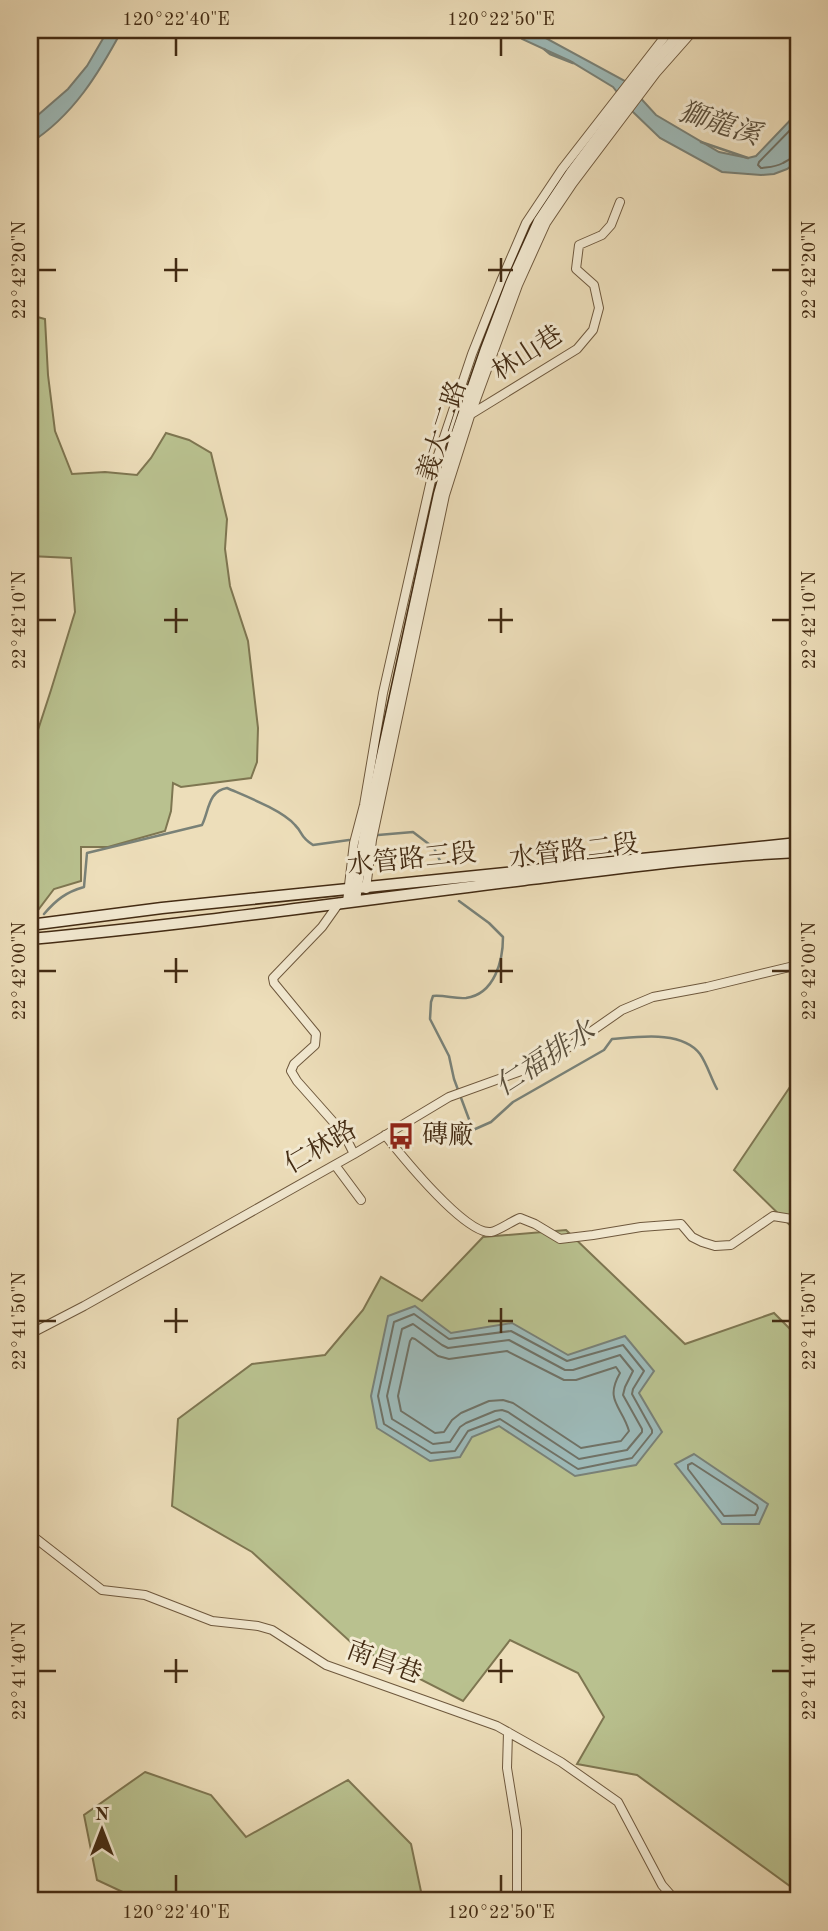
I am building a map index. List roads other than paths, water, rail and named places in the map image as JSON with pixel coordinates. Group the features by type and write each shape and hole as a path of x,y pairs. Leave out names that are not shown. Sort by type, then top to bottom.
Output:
{"main road":[{"name":"義大二路","path":"351,901 357,888 364,839 439,494 467,416 486,349 539,221 571,172 682,30"},
{"name":"水管路三段","path":"30,925 162,908 798,843"},
{"name":"水管路二段","path":"351,901 604,870 798,852"},
{"name":"水管路三段","path":"30,939 351,901"}],"street":[{"name":"義大二路","path":"650,68 670,30"},
{"name":"義大二路","path":"650,68 694,30"},
{"name":"義大二路","path":"357,888 354,843 364,805 383,693 434,467 472,354 526,223 571,172"},
{"name":"林山巷","path":"467,416 578,349 593,330 598,316 598,300 594,285 576,269 579,245 602,235 611,225 620,202"},
{"path":"451,414 467,416"},
{"path":"351,901 273,978 274,983 316,1034 315,1045 294,1064 292,1071 296,1081 344,1134 354,1154"},
{"name":"仁林路","path":"30,1334 84,1307 449,1097 549,1061 622,1010 653,997 798,965"},
{"path":"385,1135 420,1178 480,1230 492,1232 520,1218 560,1238 681,1224 692,1237 715,1246 731,1245 773,1216 798,1220"},
{"path":"335,1165 361,1200"},
{"name":"南昌巷","path":"30,1534 102,1590 145,1595 212,1620 272,1630 326,1665 497,1726 561,1762 618,1802 662,1885 676,1901"},
{"path":"508,1732 507,1768 517,1830 517,1901"}],"water":[{"path":"108,30 122,30 94,78 72,107 30,143 30,122 68,89 87,66"},
{"name":"獅龍溪","path":"513,30 531,30 625,81 656,115 719,152 748,158 756,156 798,112 798,161 774,174 722,172 660,138 632,111 613,87 570,61 522,39"},
{"path":"415,1306 451,1333 512,1323 568,1355 625,1336 654,1371 639,1393 662,1432 636,1465 575,1476 499,1426 472,1437 460,1457 430,1461 377,1428 371,1396 388,1316"},
{"path":"694,1454 768,1504 759,1524 722,1524 675,1464"}],"waterway":[{"name":"獅龍溪","path":"544,49 573,63"},
{"name":"獅龍溪","path":"701,142 748,158"},
{"name":"仁福排水","path":"44,914 62,897 84,887 87,853 202,825 213,797 227,788 289,819 313,845 349,840"},
{"name":"仁福排水","path":"378,835 413,832 434,848 442,865"},
{"name":"仁福排水","path":"459,901 503,937 499,965 484,990 466,998 433,996 431,1002 430,1019 449,1056 454,1079 473,1130 491,1122 513,1102 604,1050 612,1039 659,1037 682,1041 700,1054 717,1089"}],"place":[{"name":"磚廠","path":"401,1136"}]}
